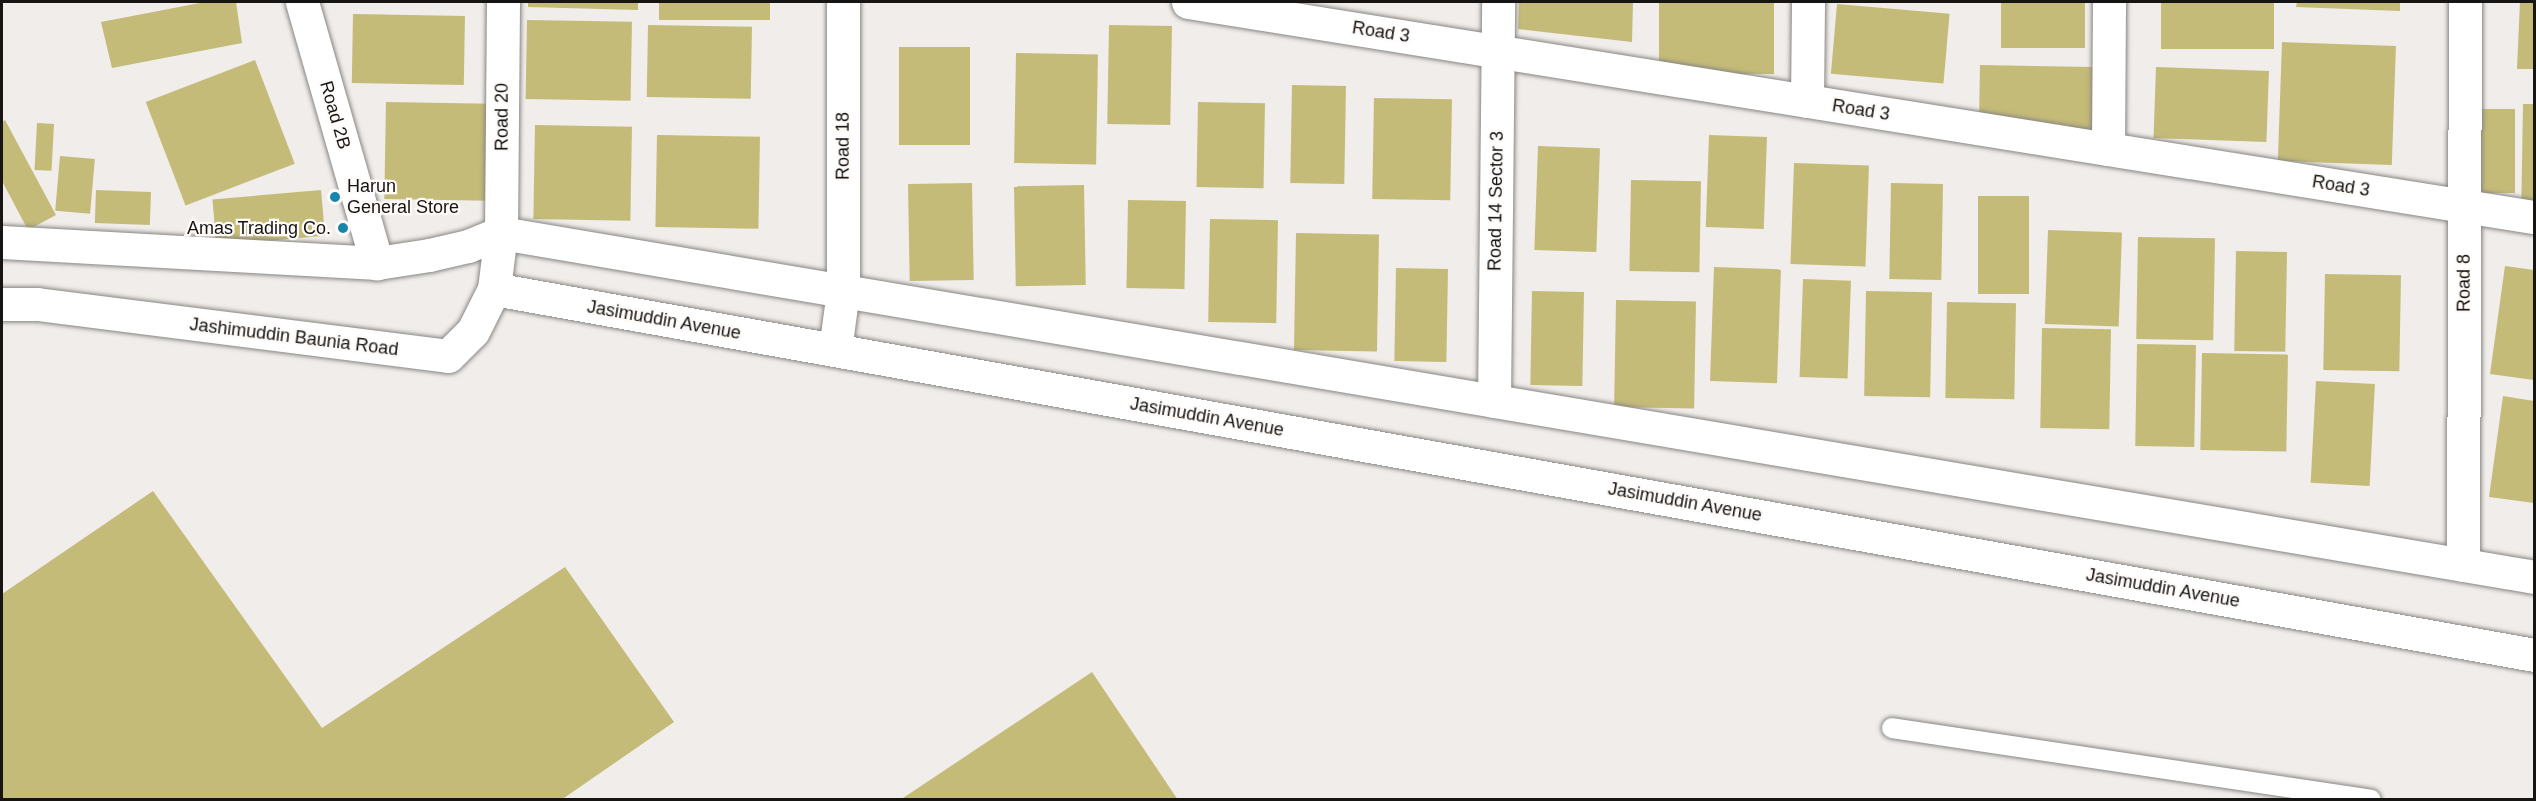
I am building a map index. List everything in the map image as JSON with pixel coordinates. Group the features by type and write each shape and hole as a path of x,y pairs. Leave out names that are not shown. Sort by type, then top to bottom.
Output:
{"street":[{"name":"Road 2B","path":"302,2 377,263"},
{"name":"Road 20","path":"501,233 503,2"},
{"name":"Road 18","path":"843,2 843,291"},
{"name":"Road 3","path":"1188,2 2535,217"},
{"name":"Road 14 Sector 3","path":"1494,401 1497,2"},
{"path":"1807,101 1808,2"},
{"path":"2108,149 2109,2"},
{"name":"Road 8","path":"2463,565 2465,2"},
{"path":"2,242 377,263 468,246 501,233 2535,577"},
{"name":"Jashimuddin Baunia Road","path":"2,304 49,306 448,356 473,330 494,289 501,233"},
{"name":"Jasimuddin Avenue","path":"494,289 2535,655"},
{"path":"835,350 843,291"}],"lane":[{"path":"1892,728 2371,800"}],"building":[{"path":"205,2 236,2 242,43 112,68 101,22"},
{"path":"528,2 638,2 638,10 528,7"},
{"path":"659,2 770,2 770,20 659,20"},
{"path":"1519,2 1633,2 1632,42 1518,29"},
{"path":"1659,2 1774,2 1774,74 1659,74"},
{"path":"2001,2 2085,2 2085,48 2001,48"},
{"path":"2161,2 2274,2 2274,49 2161,49"},
{"path":"2297,2 2400,2 2400,11 2296,7"},
{"path":"2520,2 2534,2 2534,69 2517,69"},
{"path":"1837,4 1950,14 1943,84 1831,74"},
{"path":"353,14 465,16 464,85 352,83"},
{"path":"527,20 632,22 631,101 526,99"},
{"path":"648,25 752,27 751,99 647,97"},
{"path":"1109,25 1172,26 1170,125 1107,124"},
{"path":"2282,42 2396,46 2392,165 2278,161"},
{"path":"899,47 970,47 970,145 899,145"},
{"path":"1016,53 1098,54 1096,164 1014,163"},
{"path":"255,60 295,164 186,206 146,102"},
{"path":"1980,65 2093,67 2092,137 1979,135"},
{"path":"2156,67 2269,71 2266,142 2154,138"},
{"path":"1292,85 1346,86 1344,184 1290,183"},
{"path":"1374,98 1452,99 1450,200 1372,199"},
{"path":"386,102 491,104 489,201 384,199"},
{"path":"1198,102 1265,103 1264,188 1197,187"},
{"path":"2523,104 2534,104 2534,221 2521,221"},
{"path":"2474,109 2515,109 2515,193 2474,193"},
{"path":"5,120 56,215 28,230 2,181 2,122"},
{"path":"37,123 54,124 52,171 35,170"},
{"path":"535,125 632,127 630,221 533,219"},
{"path":"657,135 760,137 758,229 655,227"},
{"path":"1709,135 1767,137 1764,229 1706,227"},
{"path":"1538,146 1600,148 1596,252 1534,250"},
{"path":"60,156 95,159 90,214 55,211"},
{"path":"1794,163 1869,166 1865,267 1790,264"},
{"path":"1631,180 1701,181 1699,272 1629,271"},
{"path":"972,183 974,280 910,281 908,184"},
{"path":"1891,183 1943,184 1941,280 1889,279"},
{"path":"1084,185 1086,285 1016,286 1014,186"},
{"path":"96,190 151,192 150,225 95,223"},
{"path":"321,190 325,236 216,245 212,199"},
{"path":"1978,196 2029,196 2029,294 1978,294"},
{"path":"1128,200 1186,201 1184,289 1126,288"},
{"path":"1210,219 1278,220 1276,323 1208,322"},
{"path":"2048,230 2122,233 2119,327 2045,324"},
{"path":"1296,233 1379,234 1377,351 1294,350"},
{"path":"2138,237 2215,238 2213,340 2136,339"},
{"path":"2236,251 2287,252 2285,352 2234,351"},
{"path":"2505,266 2534,270 2534,380 2490,374"},
{"path":"1714,267 1781,269 1777,383 1710,381"},
{"path":"1396,268 1448,269 1446,362 1394,361"},
{"path":"2325,274 2401,275 2399,371 2323,370"},
{"path":"1803,279 1851,281 1848,379 1800,377"},
{"path":"1532,291 1584,292 1582,386 1530,385"},
{"path":"1866,291 1932,292 1930,397 1864,396"},
{"path":"1616,300 1696,301 1694,408 1614,407"},
{"path":"1947,302 2016,303 2014,399 1945,398"},
{"path":"2042,328 2111,329 2109,429 2040,428"},
{"path":"2137,344 2196,345 2194,447 2135,446"},
{"path":"2202,353 2288,355 2286,451 2200,450"},
{"path":"2316,381 2375,384 2370,486 2311,483"},
{"path":"2503,396 2534,401 2534,503 2489,497"},
{"path":"153,491 322,728 565,567 674,722 561,800 2,800 2,594"},
{"path":"1092,672 1178,800 900,800"}],"place":[{"name":"Harun General Store","path":"335,197"},
{"name":"Amas Trading Co.","path":"343,228"}]}
